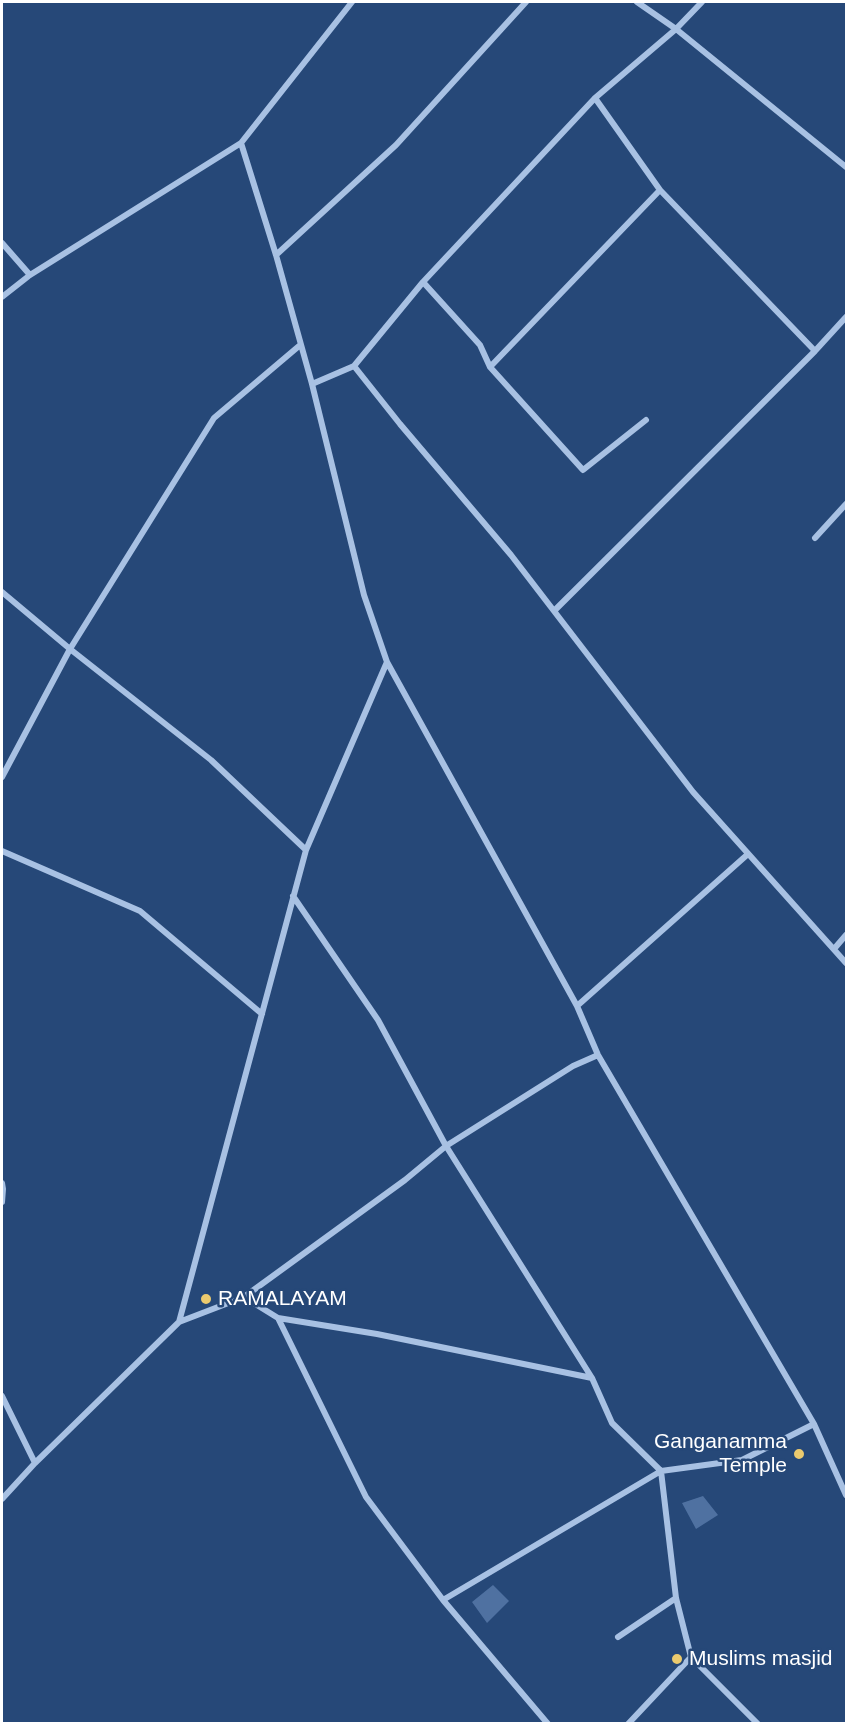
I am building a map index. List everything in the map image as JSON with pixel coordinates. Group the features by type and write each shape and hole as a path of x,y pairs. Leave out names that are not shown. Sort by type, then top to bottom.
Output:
{"street":[{"path":"2,297 30,275 241,143 352,2"},
{"path":"276,255 396,146 526,2"},
{"path":"638,2 676,29 846,167"},
{"path":"312,384 354,366 423,282 595,98 676,29 702,2"},
{"path":"595,98 660,190 815,351"},
{"path":"241,143 276,255 299,346 312,384 364,595 387,662 577,1006 598,1055 814,1424 846,1495"},
{"path":"490,367 660,190"},
{"path":"2,243 30,275"},
{"path":"423,282 480,345 490,367 583,470 645,420"},
{"path":"554,611 815,351 846,317"},
{"path":"2,777 70,649 214,418 299,346"},
{"path":"354,366 511,555 693,792 846,963"},
{"path":"815,538 846,504"},
{"path":"2,592 70,649 211,760 306,850"},
{"path":"180,1322 306,850 387,662"},
{"path":"2,851 140,911 262,1014"},
{"path":"577,1006 748,854"},
{"path":"293,896 378,1020 446,1146 592,1378 612,1423 662,1471 676,1598 691,1657 758,1724"},
{"path":"834,949 846,935"},
{"path":"2,1499 35,1463 180,1322 244,1297 405,1180 446,1146 573,1066 598,1055"},
{"path":"2,1183 2,1202"},
{"path":"244,1297 278,1318 377,1334 592,1378"},
{"path":"278,1318 366,1497 443,1600 548,1724"},
{"path":"2,1396 35,1463"},
{"path":"443,1600 662,1471 742,1460 814,1424"},
{"path":"618,1637 676,1598"},
{"path":"628,1724 691,1657"}],"building":[{"path":"703,1496 718,1515 696,1529 682,1503"},
{"path":"493,1585 509,1601 487,1623 472,1602"}],"place":[{"name":"RAMALAYAM","path":"206,1299"},
{"name":"Ganganamma Temple","path":"799,1454"},
{"name":"Muslims masjid","path":"677,1659"}]}
